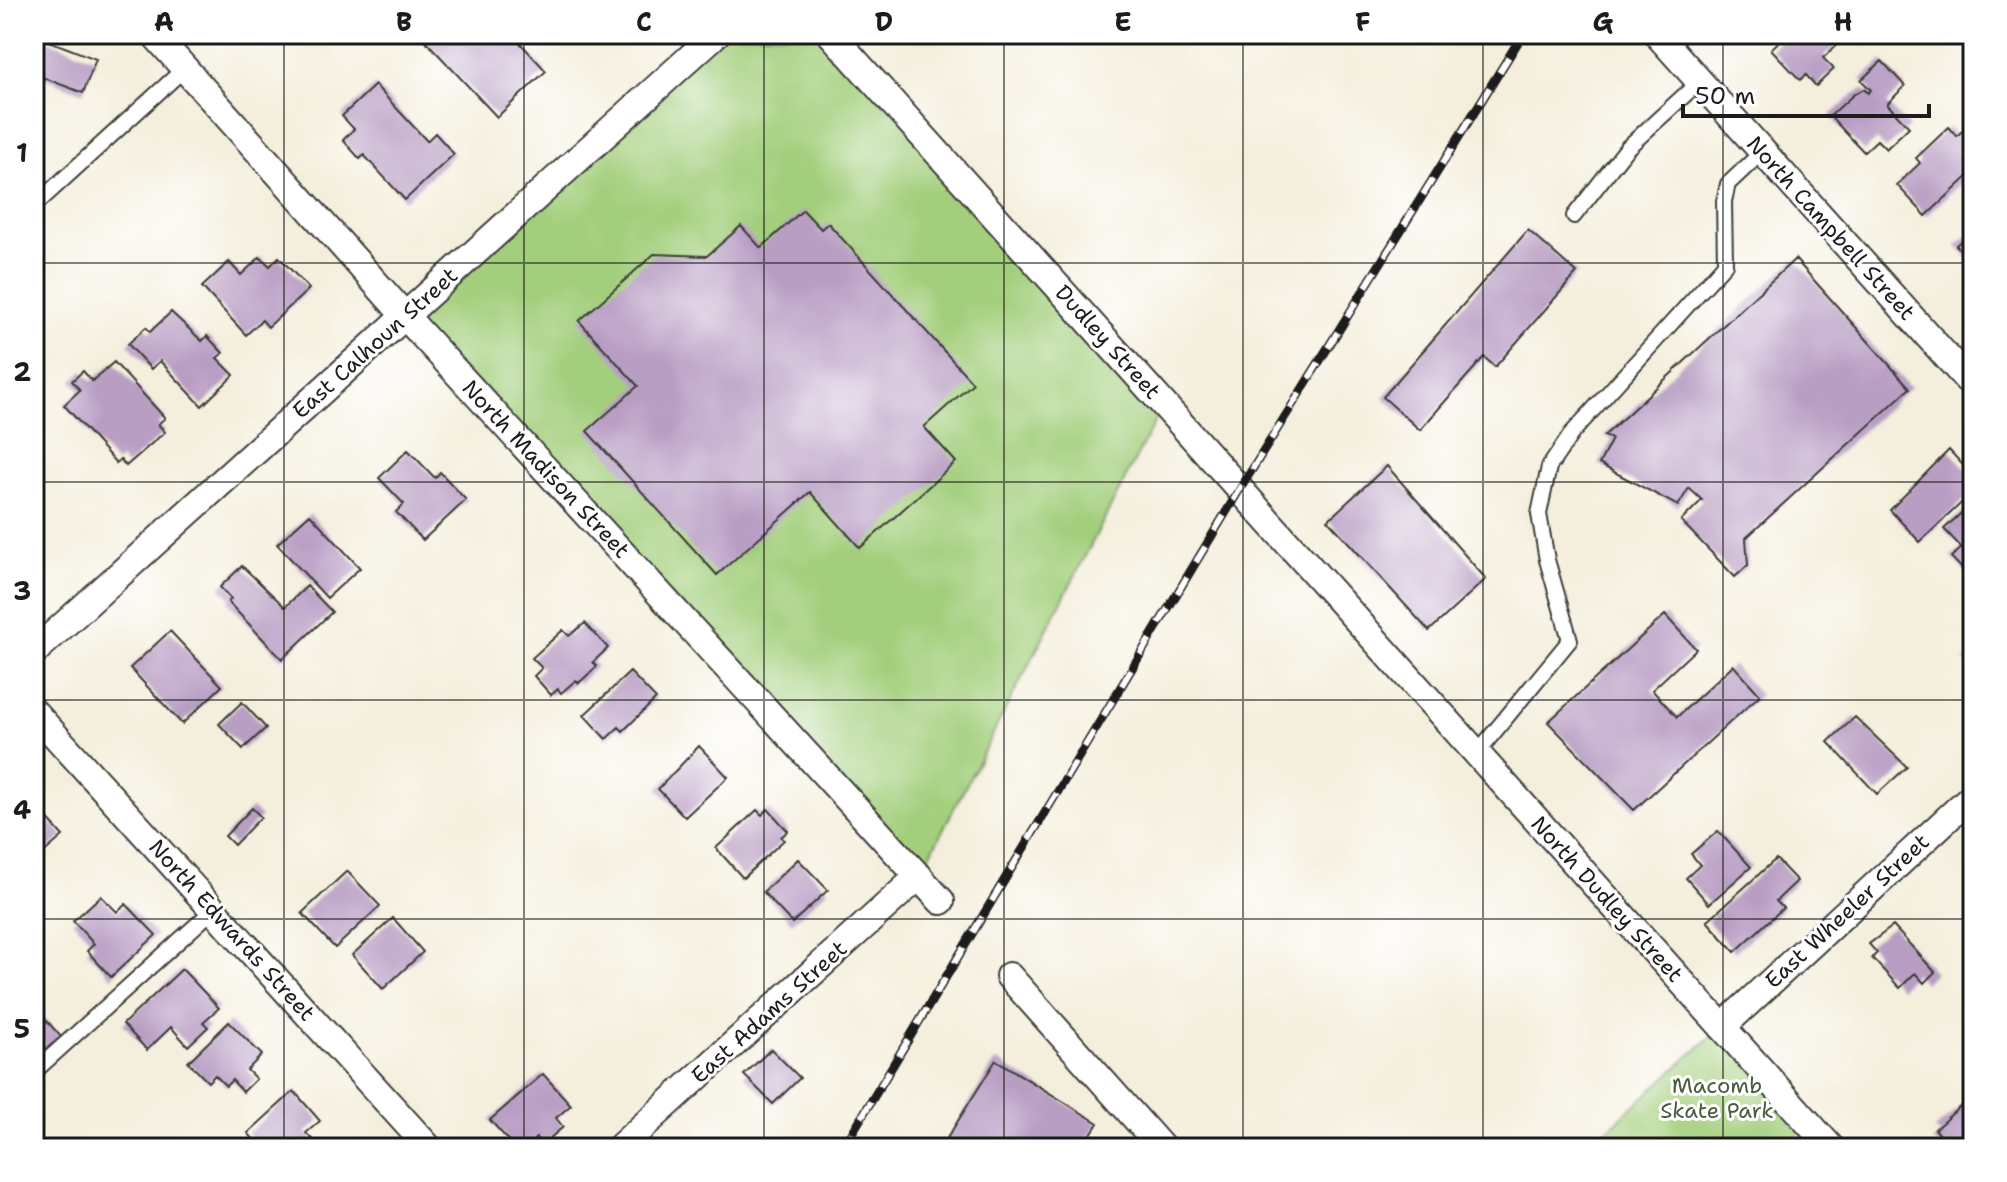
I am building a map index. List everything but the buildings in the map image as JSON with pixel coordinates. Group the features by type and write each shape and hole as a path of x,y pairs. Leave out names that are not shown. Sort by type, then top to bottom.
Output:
{"street":[{"name":"North Madison Street","path":"154,34 405,316 941,901"},
{"name":"East Calhoun Street","path":"34,652 716,34"},
{"name":"Dudley Street","path":"831,34 1384,650"},
{"name":"North Campbell Street","path":"1657,34 1973,386"},
{"name":"North Dudley Street","path":"1384,650 1831,1148"},
{"name":"North Edwards Street","path":"34,712 429,1148"},
{"name":"East Wheeler Street","path":"1722,1027 1973,795"},
{"name":"East Adams Street","path":"619,1148 919,876"},
{"path":"1009,976 1162,1148"}],"lane":[{"path":"34,206 185,68"},
{"path":"1574,216 1627,148 1700,81"},
{"path":"1477,753 1570,640 1547,560 1539,514 1549,467 1572,433 1725,264 1724,201 1728,184 1762,152"},
{"path":"34,1072 213,910"}],"green space":[{"path":"716,34 831,34 1164,404 919,876 405,316"},
{"name":"Macomb Skate Park","path":"1722,1027 1831,1148 1587,1148"}],"railway":[{"path":"843,1148 1240,489 1523,34"}]}
